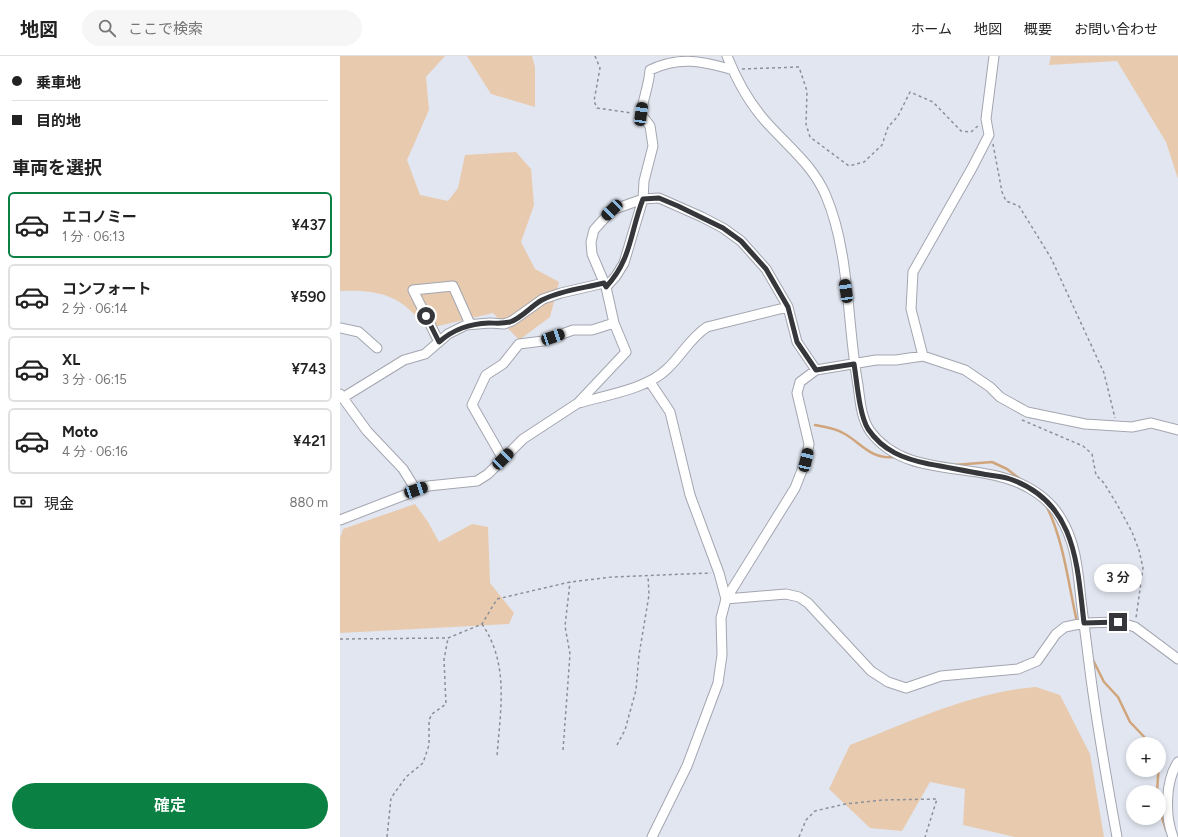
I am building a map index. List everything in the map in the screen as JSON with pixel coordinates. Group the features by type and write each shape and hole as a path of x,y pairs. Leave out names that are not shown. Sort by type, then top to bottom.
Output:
{"street":[{"path":"727,56 732,70 746,94 767,123 814,172 827,196 838,233 854,364 863,414 867,427 876,440 904,459 1009,479 1028,487 1051,505 1060,515 1074,548 1090,674 1117,837"},
{"path":"923,356 911,309 914,272 972,168 988,135 986,118 994,56"},
{"path":"416,490 403,469 367,430 342,396 404,360 425,354 448,334 470,324 504,324 512,321 543,299 561,293 605,285 616,276 624,263 643,199 644,181 653,146 650,126 641,114 650,70 667,64 702,61 732,70"},
{"path":"340,520 428,486 477,481 488,474 523,439 578,403 626,352 614,323 605,285 592,254 591,242 594,230 612,210 643,199 659,198 678,206 723,228 741,241 766,269 788,307 797,342 816,370"},
{"path":"439,342 413,290 453,286 470,324"},
{"path":"578,403 650,382 667,369 696,333 707,327 788,307"},
{"path":"503,459 472,405 486,375 503,364 519,344 543,341 573,330 592,330 614,323"},
{"path":"340,328 359,332 377,348"},
{"path":"652,837 687,766 718,683 722,655 721,618 726,599 780,514 806,460 809,444 797,393 800,382 816,370 923,356 966,370 990,387 1000,397 1027,412 1085,424 1132,427 1151,423 1178,430"},
{"path":"650,382 670,412 690,495 719,573 726,599"},
{"path":"726,599 786,594 799,597 808,603 871,670 888,682 906,688 941,676 1018,670 1028,666 1043,655 1056,634 1065,627 1084,623 1118,622 1135,627 1178,659"},
{"path":"1173,837 1169,826 1169,789 1174,768 1178,762"}],"path":[{"path":"595,56 600,68 594,101 597,108 641,114"},
{"path":"732,70 799,67 807,90 806,124 810,137 849,166 864,162 882,145 888,127 898,116 910,92 933,102 961,131 971,132 986,118"},
{"path":"988,135 994,147 1006,201 1019,206 1052,258 1104,373 1116,426"},
{"path":"1019,418 1083,446 1092,454 1096,474 1104,483 1132,532 1143,568 1135,627"},
{"path":"340,639 448,638 482,624 497,599 570,582 612,577 719,573"},
{"path":"617,745 625,730 636,690 638,655 649,595 648,576"},
{"path":"563,750 570,654 565,626 570,582"},
{"path":"482,624 490,635 501,668 497,757"},
{"path":"387,837 391,798 406,777 423,763 429,745 430,720 432,714 446,704 444,660 448,638"},
{"path":"799,837 806,820 815,811 845,804 883,800 937,799 925,837"}],"shaded area":[{"path":"340,56 445,56 426,77 429,110 407,160 420,195 448,201 458,188 465,155 516,152 531,169 534,205 521,242 535,269 559,282 550,317 519,340 493,313 430,328 405,306 387,296 364,291 340,291"},
{"path":"467,56 532,56 535,67 535,107 491,94"},
{"path":"1051,56 1178,56 1178,179 1166,142 1117,61 1049,65"},
{"path":"415,504 428,522 439,542 472,524 488,527 490,583 514,613 509,624 340,633 340,538 343,529"},
{"path":"1036,687 1060,695 1090,754 1104,837 1015,837 963,825 965,789 930,782 902,831 870,828 829,789 850,745 965,701 1012,690"}],"waterway":[{"path":"815,425 840,431 867,450 879,456 896,457"},
{"path":"954,465 992,462 1007,469 1020,479"},
{"path":"1046,505 1057,533 1065,562 1077,622"},
{"path":"1092,658 1104,682 1118,697 1130,722 1144,737"},
{"path":"1157,785 1158,777"},
{"path":"1164,825 1166,830"}],"route":[{"path":"426,316 439,342 448,334 466,325 490,323 504,324 512,321 543,299 561,293 604,283 606,287 616,276 624,263 643,199 659,198 678,206 723,228 741,241 766,269 788,307 797,342 816,370 854,364 863,414 867,427 876,440 904,459 1009,479 1028,487 1051,505 1060,515 1074,548 1078,568 1084,623 1118,622"}]}
